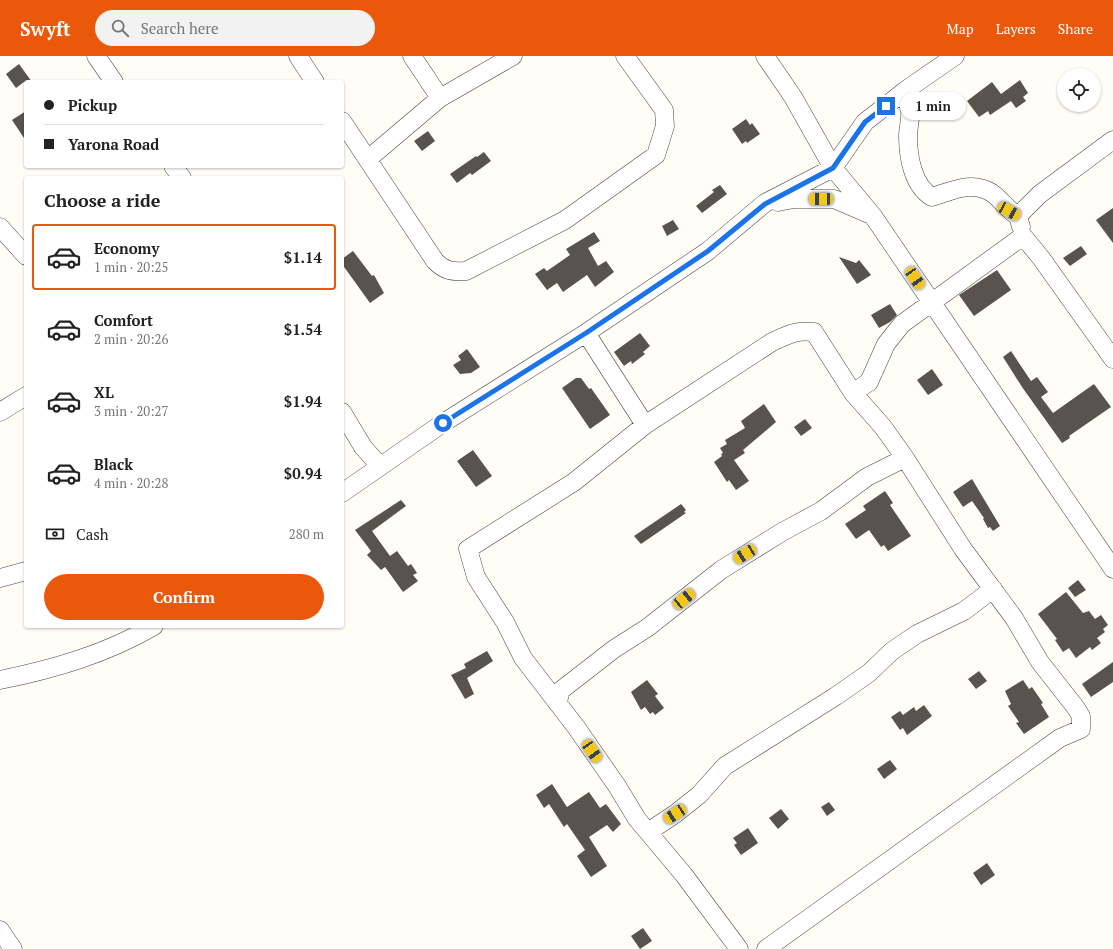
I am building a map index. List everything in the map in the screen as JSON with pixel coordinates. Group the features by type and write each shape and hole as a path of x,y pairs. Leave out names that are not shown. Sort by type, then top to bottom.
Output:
{"street":[{"path":"96,56 113,80"},
{"path":"298,56 314,80"},
{"path":"412,56 440,98"},
{"path":"368,159 440,98 513,56"},
{"path":"344,124 435,261 445,270 454,272 466,271 565,220 656,155 665,126 664,110 625,56"},
{"path":"764,56 793,97 833,168 873,216 1113,569"},
{"path":"344,492 443,423 586,333 708,251 765,204 833,168 865,122 906,90 955,56"},
{"path":"906,90 910,112 908,135 909,148 914,178 923,192 932,197 965,186 980,188 993,194 1009,211 1018,216 1023,236 1046,264 1111,352"},
{"path":"1018,216 1040,194 1113,140"},
{"path":"765,204 794,199 834,198 873,216"},
{"path":"0,227 24,254"},
{"path":"853,393 869,382 886,344 902,324 932,304 1023,236"},
{"path":"739,949 684,875 637,819 613,780 523,658 505,622 476,577 468,549 574,482 645,425 772,342 801,330 814,332 853,393 883,427 905,458 963,549 993,589 1040,662 1076,708 1081,716 1081,729 1060,738 766,949"},
{"path":"586,333 645,425"},
{"path":"0,412 24,397"},
{"path":"344,415 363,447 380,466"},
{"path":"558,704 560,691 575,677 614,649 647,628 721,570 782,532 820,511 867,477 905,458"},
{"path":"0,578 24,572"},
{"path":"648,832 675,814 699,794 725,766 836,696 869,673 892,651 917,634 964,611 993,589"},
{"path":"0,680 58,667 129,640 150,628"},
{"path":"0,930 13,949"}],"building":[{"path":"19,64 31,80 24,80 24,82 16,88 6,74"},
{"path":"1020,80 1028,93 1023,97 1026,101 1016,108 1011,101 990,115 988,111 979,117 967,101 992,82 1001,94"},
{"path":"24,112 24,138 12,120"},
{"path":"746,119 750,125 752,123 760,134 747,143 746,141 742,144 732,129"},
{"path":"428,131 435,141 422,151 414,141"},
{"path":"484,152 491,161 472,175 470,173 457,183 450,174"},
{"path":"720,185 727,194 702,213 696,206 714,192 712,190"},
{"path":"1113,208 1113,243 1096,220"},
{"path":"673,220 679,229 667,236 662,226"},
{"path":"594,232 600,241 588,248 598,266 606,261 614,272 595,287 587,275 563,292 557,283 547,290 535,274 544,268 547,271 570,255 566,249"},
{"path":"1081,246 1087,254 1070,266 1063,258"},
{"path":"353,251 372,276 374,275 384,293 370,303 344,267 344,258"},
{"path":"839,257 856,263 859,260 871,275 857,284"},
{"path":"997,270 1011,290 974,316 959,295"},
{"path":"890,304 897,315 890,322 879,328 871,315"},
{"path":"640,333 650,346 643,352 645,354 632,364 631,361 624,366 614,352"},
{"path":"467,349 480,367 471,373 460,374 453,365 461,360 458,356"},
{"path":"1011,351 1031,381 1037,377 1048,392 1041,397 1053,413 1094,384 1111,407 1069,436 1070,438 1062,443 1022,387 1003,357"},
{"path":"932,369 943,385 928,395 917,380"},
{"path":"576,378 581,378 589,389 591,388 610,415 590,429 562,388"},
{"path":"764,404 776,422 743,450 745,453 734,460 749,481 736,490 729,480 727,482 714,462 722,456 721,454 723,453 720,448 727,444 725,440 745,428 741,421"},
{"path":"805,419 812,428 801,436 794,427"},
{"path":"473,450 492,476 476,487 457,461"},
{"path":"972,479 1000,526 993,531 990,527 988,528 983,519 984,518 972,501 963,507 953,492"},
{"path":"885,491 893,503 890,505 911,536 888,551 884,545 881,547 869,530 856,539 845,524 866,510 863,506"},
{"path":"401,500 406,506 372,531 390,556 397,551 408,566 411,564 417,573 413,575 418,581 403,592 385,567 381,570 367,555 371,551 355,530"},
{"path":"681,504 686,510 684,512 686,513 641,544 634,536"},
{"path":"1078,580 1086,590 1075,597 1068,588"},
{"path":"1066,592 1083,613 1089,611 1095,619 1101,615 1108,625 1103,629 1105,632 1097,638 1101,643 1092,650 1090,647 1076,658 1069,648 1063,652 1055,640 1057,639 1038,614"},
{"path":"487,651 493,661 467,678 474,694 465,699 451,675 466,668 464,664"},
{"path":"1113,662 1113,682 1091,697 1082,684"},
{"path":"979,671 987,681 976,689 968,679"},
{"path":"647,680 658,694 655,696 664,708 655,715 653,712 650,714 645,707 641,710 631,692"},
{"path":"1023,680 1029,689 1032,687 1043,703 1041,704 1049,717 1024,734 1016,723 1019,722 1008,706 1011,704 1005,691"},
{"path":"924,705 932,716 907,735 903,728 900,730 891,717 900,711 903,715 914,707 916,711"},
{"path":"890,760 897,769 884,779 877,769"},
{"path":"552,784 567,807 589,792 600,808 606,804 621,824 613,832 607,825 589,837 607,866 591,877 577,856 585,850 567,824 564,827 549,804 544,808 536,795"},
{"path":"829,802 835,810 827,816 821,807"},
{"path":"781,809 789,819 778,829 769,818"},
{"path":"748,828 758,843 741,855 734,845 737,843 733,838"},
{"path":"987,863 995,875 981,885 973,873"},
{"path":"643,928 652,941 640,949 631,936"}],"route":[{"path":"443,423 586,333 708,251 765,204 833,168 865,122 886,106"}]}
